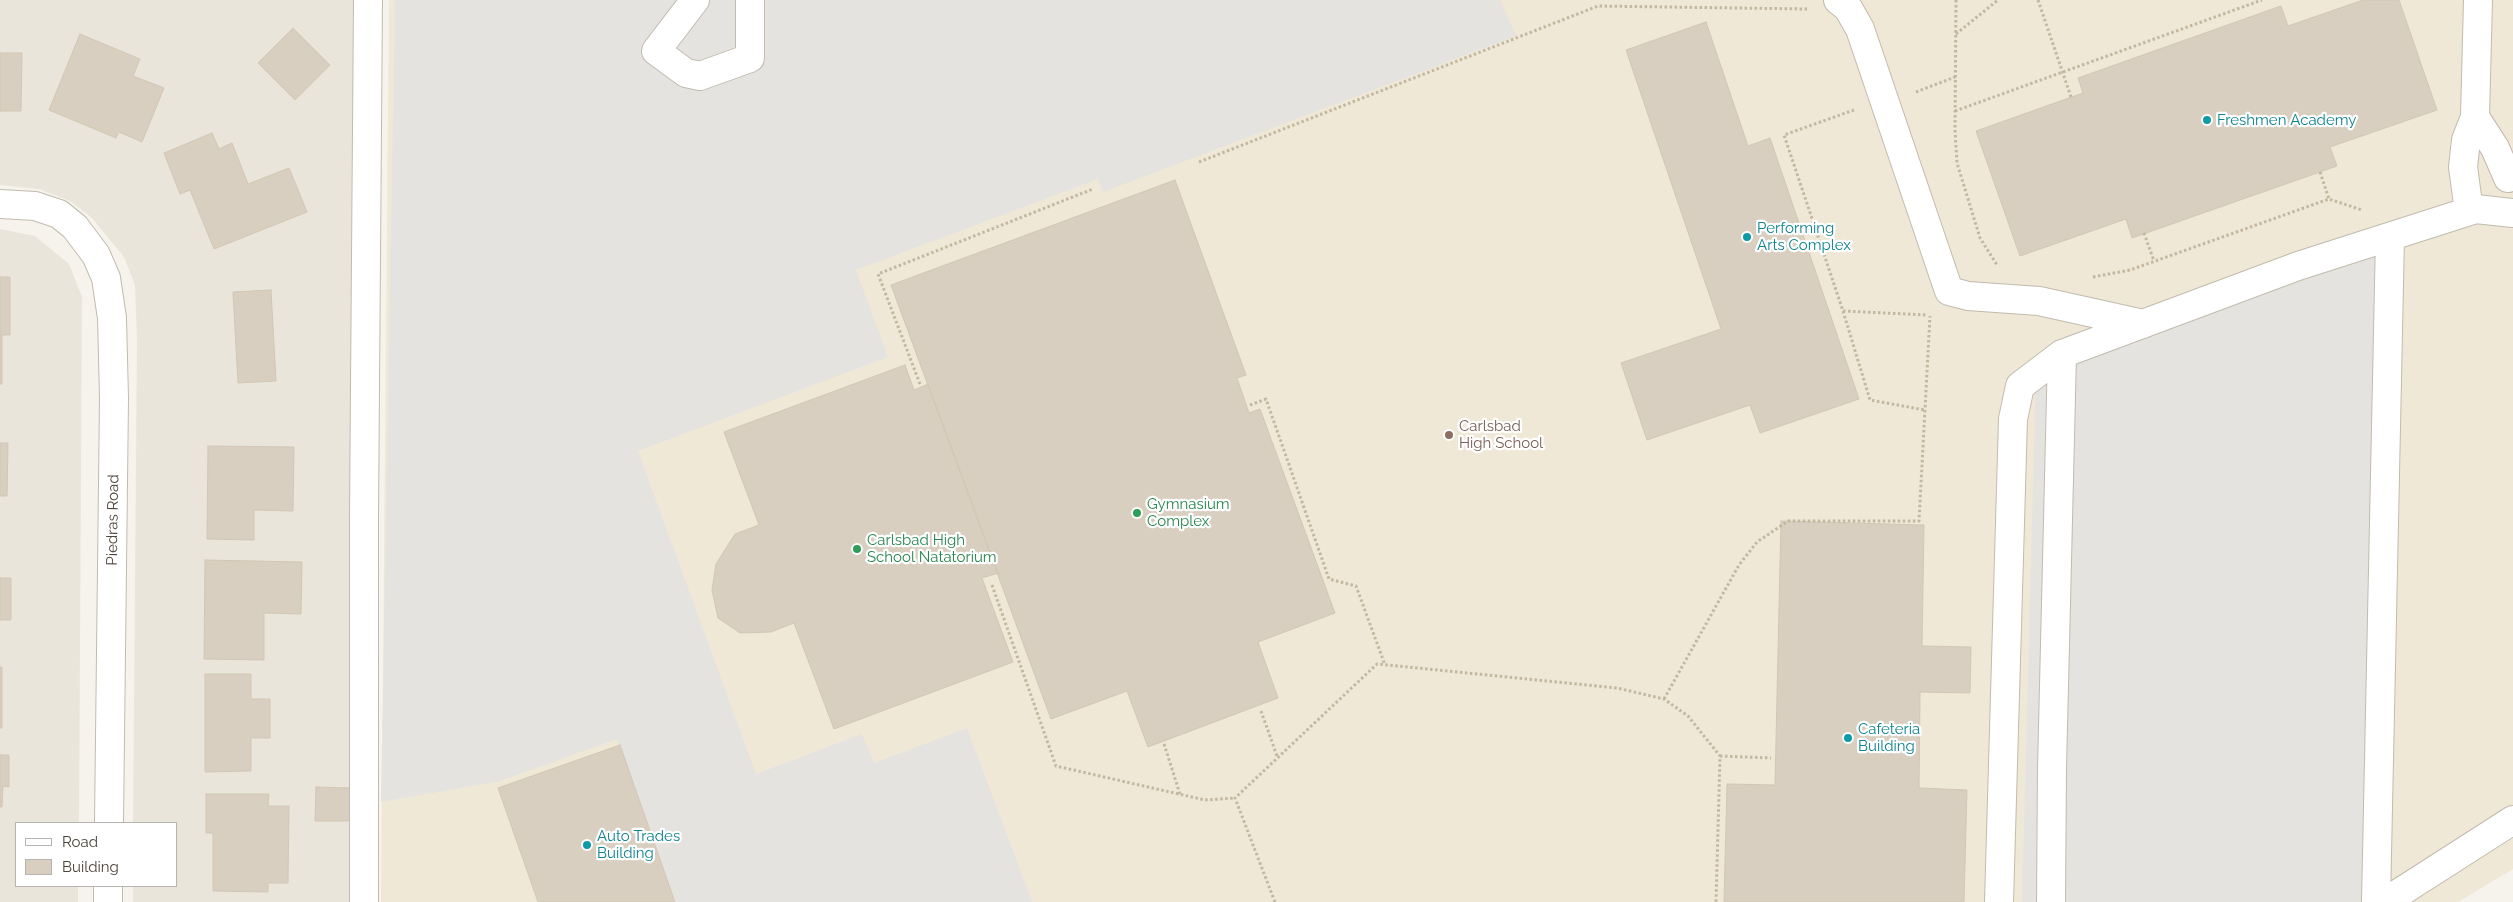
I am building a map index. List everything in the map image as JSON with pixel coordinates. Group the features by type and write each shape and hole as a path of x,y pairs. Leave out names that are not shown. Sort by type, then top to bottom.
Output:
{"street":[{"path":"364,902 364,517 368,0"},
{"path":"695,0 656,51 686,73 700,76 750,58 750,0"},
{"path":"1838,0 1848,8 1860,29 1949,290 1968,296 2040,301 2143,324"},
{"path":"2472,210 2463,167 2466,140 2475,117 2478,0"},
{"path":"2472,210 2510,177 2495,148 2475,117"},
{"name":"Piedras Road","path":"0,204 35,206 59,214 75,227 96,255 103,270 112,318 114,398 109,822"},
{"path":"1999,902 2013,419 2020,386 2062,354 2298,266 2472,210 2513,213"},
{"path":"2376,902 2390,237"},
{"path":"2051,902 2052,760 2062,354"},
{"path":"2386,902 2513,820"},
{"path":"108,887 108,902"}],"path":[{"path":"1956,0 1955,111 1957,162 1980,238 2000,270"},
{"path":"1955,34 1998,0"},
{"path":"2038,0 2071,97"},
{"path":"1955,111 2262,0"},
{"path":"1199,162 1598,6 1806,9 1812,11"},
{"path":"1885,103 1955,77"},
{"path":"1855,109 1784,135 1844,311 1870,400 1925,410"},
{"path":"2320,172 2330,199"},
{"path":"920,384 878,274 1093,190"},
{"path":"2089,277 2130,270 2330,199 2363,211 2371,208"},
{"path":"2144,233 2154,261"},
{"path":"1664,699 1739,565 1757,542 1788,521 1919,521 1930,315 1927,306"},
{"path":"1250,405 1266,398 1329,579 1356,586 1385,665"},
{"path":"992,585 1056,766 1205,800 1235,798 1277,756 1377,664 1617,688 1664,699 1688,716 1720,756 1716,902"},
{"path":"1261,711 1277,756"},
{"path":"1164,744 1180,795"},
{"path":"1720,756 1771,758"},
{"path":"1235,798 1275,902"}],"shaded area":[{"path":"0,0 368,0 364,902 133,902 133,887 178,887 178,822 133,822 137,340 135,285 124,257 92,218 70,201 39,189 0,185"},
{"name":"Carlsbad High School","path":"389,0 2513,0 2513,869 2458,902 381,902"},
{"path":"395,0 1500,0 1516,36 1103,192 1098,179 856,270 888,357 638,451 756,774 862,734 874,763 967,728 1032,902 676,902 617,739 497,782 381,802"},
{"path":"0,229 35,236 69,264 82,297 79,822 15,822 15,887 78,887 78,902 0,902"},
{"path":"2390,237 2376,902 2022,902 2036,371"}],"building":[{"name":"Freshmen Academy","path":"2363,0 2399,0 2437,110 2330,147 2337,166 2132,238 2126,219 2020,256 1976,131 2083,93 2078,78 2281,6 2288,26"},
{"name":"Performing Arts Complex","path":"1706,22 1748,146 1770,138 1859,399 1760,433 1750,405 1647,440 1621,363 1721,329 1626,50"},
{"path":"293,28 330,65 295,100 258,63"},
{"path":"80,34 140,59 133,76 164,88 142,142 119,132 116,138 49,110"},
{"path":"0,53 22,53 21,111 0,111"},
{"path":"212,133 219,149 232,143 248,184 289,168 307,212 214,249 190,190 180,194 164,153"},
{"name":"Gymnasium Complex","path":"1175,180 1246,375 1237,378 1249,413 1260,409 1335,613 1258,642 1278,698 1148,747 1127,691 1051,719 891,285"},
{"path":"0,277 10,277 10,335 2,335 2,384 0,384"},
{"path":"271,290 276,381 238,383 233,292"},
{"name":"Carlsbad High School Natatorium","path":"905,365 914,390 928,384 998,573 982,578 1013,662 834,729 794,623 771,632 740,633 718,618 712,590 716,564 735,534 759,525 724,432"},
{"path":"0,443 8,443 7,496 0,496"},
{"path":"208,446 294,447 293,511 254,510 254,540 207,539"},
{"name":"Cafeteria Building","path":"1781,521 1924,525 1922,646 1971,647 1970,693 1920,692 1919,788 1967,790 1964,902 1724,902 1727,784 1775,785"},
{"path":"205,560 302,562 301,614 264,613 264,660 204,659"},
{"path":"0,578 11,578 11,620 0,620"},
{"path":"0,667 2,667 2,728 0,728"},
{"path":"205,674 251,674 251,699 270,699 270,738 251,738 251,771 205,772"},
{"name":"Auto Trades Building","path":"620,745 675,902 538,902 498,788"},
{"path":"0,755 9,755 9,787 3,786 2,807 0,807"},
{"path":"316,787 350,788 350,821 315,821"},
{"path":"206,794 269,794 268,806 289,806 288,883 268,883 268,892 213,891 213,833 206,833"}],"place":[{"name":"Freshmen Academy","path":"2207,120"},
{"name":"Performing Arts Complex","path":"1747,237"},
{"name":"Carlsbad High School","path":"1449,435"},
{"name":"Gymnasium Complex","path":"1137,513"},
{"name":"Carlsbad High School Natatorium","path":"857,549"},
{"name":"Cafeteria Building","path":"1848,738"},
{"name":"Auto Trades Building","path":"587,845"}]}
